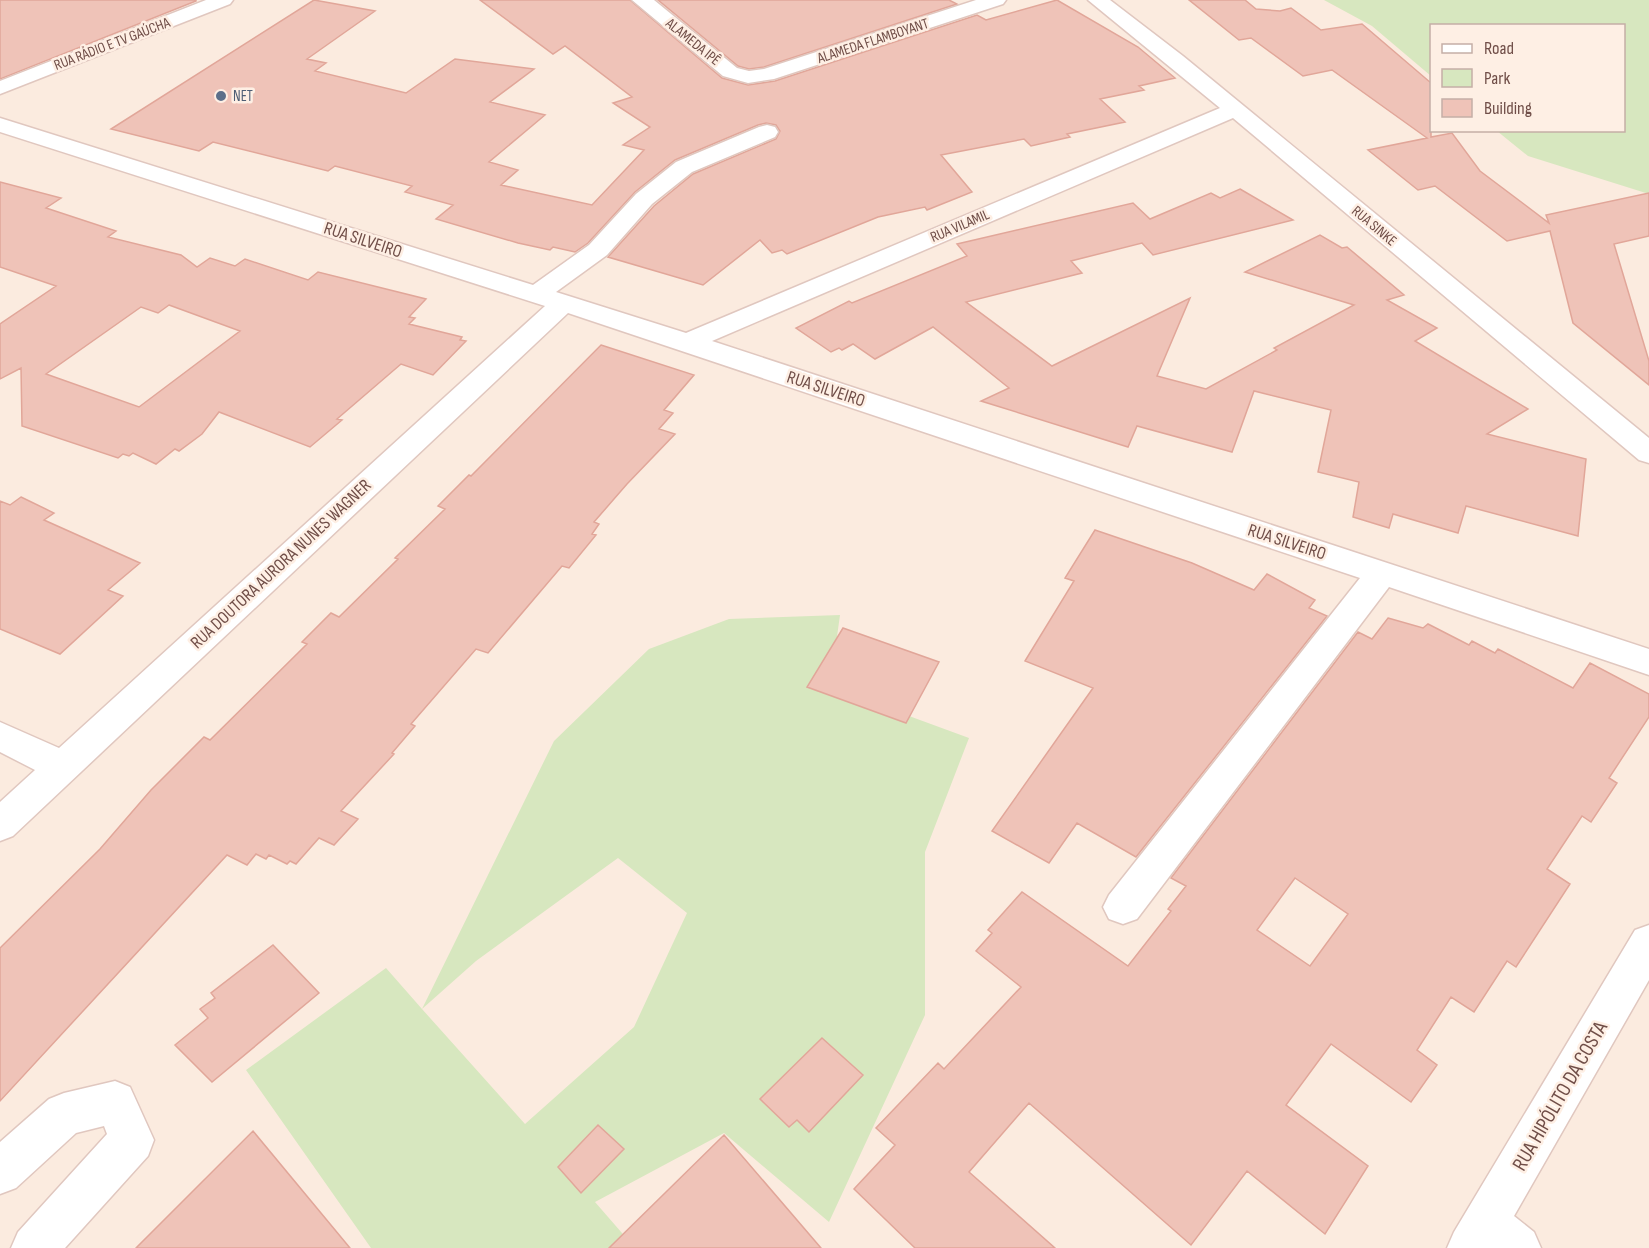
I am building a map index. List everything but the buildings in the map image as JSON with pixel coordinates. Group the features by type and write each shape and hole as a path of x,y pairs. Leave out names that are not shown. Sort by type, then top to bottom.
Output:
{"street":[{"name":"RUA RÁDIO E TV GAÚCHA","path":"0,88 223,0"},
{"name":"ALAMEDA IPÊ","path":"642,0 730,72 748,77"},
{"name":"ALAMEDA FLAMBOYANT","path":"748,77 767,75 996,0"},
{"name":"RUA SINKE","path":"1109,2 1234,110 1649,453"},
{"name":"RUA VILAMIL","path":"687,342 1234,110"},
{"name":"RUA SILVEIRO","path":"0,125 687,342 1649,662"},
{"name":"RUA DOUTORA AURORA NUNES WAGNER","path":"0,825 550,299 645,199 684,167 767,132"},
{"path":"1123,907 1383,573"},
{"path":"0,736 63,767"},
{"name":"RUA HIPÓLITO DA COSTA","path":"1491,1240 1649,943"},
{"path":"0,1172 64,1114 115,1102 132,1140 34,1248"}],"green space":[{"path":"1324,0 1649,0 1649,194 1528,156 1498,132 1625,132 1625,24 1430,24 1430,75 1372,26"},
{"path":"840,615 830,687 969,738 925,852 925,1015 829,1222 724,1133 595,1202 635,1248 371,1248 246,1070 386,968 422,1009 554,741 649,649 729,619","holes":["618,858 687,913 634,1027 525,1124 422,1009 476,961"]}],"place":[{"name":"NET","path":"221,96"}]}
